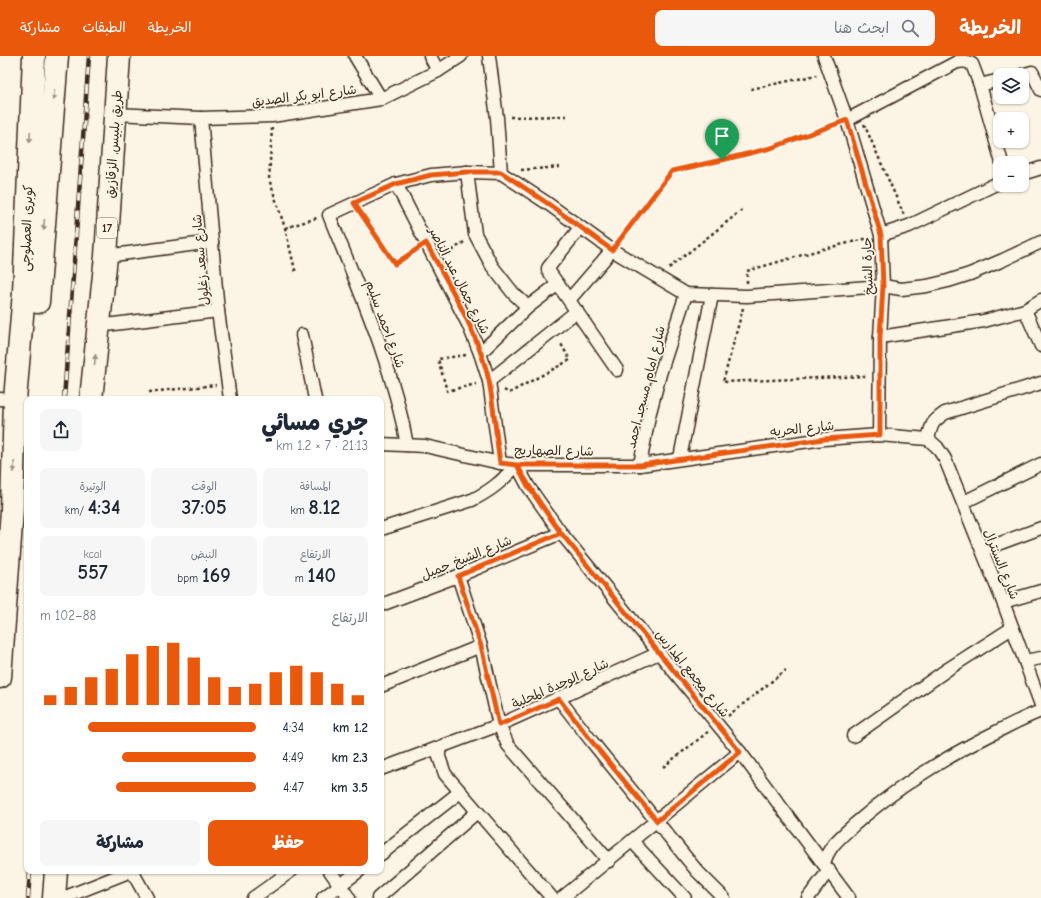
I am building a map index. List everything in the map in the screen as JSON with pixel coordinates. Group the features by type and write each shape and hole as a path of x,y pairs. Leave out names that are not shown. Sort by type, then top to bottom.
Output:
{"highway":[{"name":"كوبرى العصلوجى","path":"8,399 24,292 34,56"},
{"path":"0,677 12,510 7,440 8,399 26,375 35,327 57,56"},
{"name":"طريق بلبيس, الزقازيق","path":"91,396 106,256 119,56"},
{"path":"54,898 56,874"}],"street":[{"path":"355,56 381,99"},
{"path":"430,56 438,71"},
{"name":"شارع ابو بكر الصديق","path":"115,114 201,118 272,116 381,99 438,71 461,56"},
{"path":"489,56 497,118 501,172"},
{"name":"حارة الشيخ","path":"824,56 847,120 881,235 883,286 880,337 880,435"},
{"path":"847,120 860,114 949,61 962,61 972,64 980,85 1000,156"},
{"path":"1029,73 1032,72 1041,90"},
{"path":"980,85 993,82"},
{"name":"شارع سعد زغلول","path":"201,118 218,311 230,396"},
{"path":"1029,172 1041,168"},
{"path":"467,172 475,234 492,266 513,293 528,307"},
{"path":"329,215 396,184 431,175 467,172 501,172 612,250 686,294 712,295 747,296 883,286 901,289 927,286 970,274 1041,242"},
{"name":"شارع جمال عبد الناصر","path":"396,184 468,324 480,353 489,381 500,463"},
{"path":"881,235 909,226 993,185"},
{"name":"شارع احمد سليم","path":"329,215 372,322 387,364 402,415 407,445"},
{"path":"580,228 548,268 617,370"},
{"path":"106,256 212,242"},
{"path":"569,300 612,250"},
{"path":"480,353 528,307 558,284"},
{"name":"شارع امام مسجد احمد","path":"640,465 649,416 660,374 686,294"},
{"path":"680,458 712,295"},
{"path":"880,337 984,321 1025,310 1041,300"},
{"path":"1025,310 1040,342"},
{"path":"98,326 218,311"},
{"path":"489,381 577,311"},
{"path":"302,336 314,396"},
{"path":"928,439 932,424 945,413 1041,383"},
{"name":"شارع الحريه","path":"680,458 824,439 880,435 928,439"},
{"name":"شارع السنترال","path":"928,439 937,447 945,459 964,502 1041,704"},
{"name":"شارع الصهاريج","path":"384,444 425,446 500,463 517,465 640,465 680,458"},
{"path":"964,502 1041,464"},
{"path":"384,528 472,500 502,482 517,465"},
{"name":"شارع مجمع المدارس","path":"517,465 528,486 561,533 740,752 848,898"},
{"path":"982,550 1041,528"},
{"name":"شارع الشيخ جميل","path":"384,604 458,576 561,533"},
{"path":"458,576 481,646 499,725 508,745 609,861"},
{"path":"1003,602 1041,591"},
{"path":"853,736 948,668 1012,628"},
{"path":"384,685 481,646"},
{"name":"شارع الوحدة المحلية","path":"384,767 499,725 659,653"},
{"path":"1025,661 1041,658"},
{"path":"559,699 697,871 724,898"},
{"path":"808,898 826,867 826,854 866,815 912,779 959,751 1041,711"},
{"path":"438,748 439,757 445,774 552,898"},
{"path":"562,898 740,752"},
{"path":"384,852 460,792"},
{"path":"378,898 477,812"},
{"path":"632,842 685,898"},
{"path":"63,898 123,874"},
{"path":"133,874 148,898"},
{"path":"253,898 287,874"},
{"path":"332,874 349,898"},
{"path":"324,898 355,874"}],"path":[{"path":"751,89 830,72"},
{"path":"860,114 909,226"},
{"path":"272,116 268,179 285,228 296,274"},
{"path":"497,118 568,116"},
{"path":"612,250 672,171 771,148 847,120"},
{"path":"501,172 561,167"},
{"path":"354,203 395,264 426,243"},
{"path":"658,277 742,210"},
{"path":"285,228 329,215"},
{"path":"437,262 475,234"},
{"path":"880,376 724,382 747,296 747,271 823,249 881,235"},
{"path":"480,353 438,359 447,391 489,381 509,393 570,360 553,330"},
{"path":"149,392 228,384"},
{"path":"663,767 786,670"}],"railway":[{"path":"64,396 89,56"},
{"path":"28,898 30,874"}],"route":[{"path":"722,160 672,171 612,250 501,172 467,172 431,175 396,184 354,203 395,264 426,243 468,324 480,353 489,381 500,463 517,465 528,486 561,533 740,752 657,821 559,699 499,725 481,646 458,576 561,533 538,501 528,486 517,465 640,465 773,445 824,439 880,435 880,337 883,286 881,235 847,120 771,148 722,160"}]}
